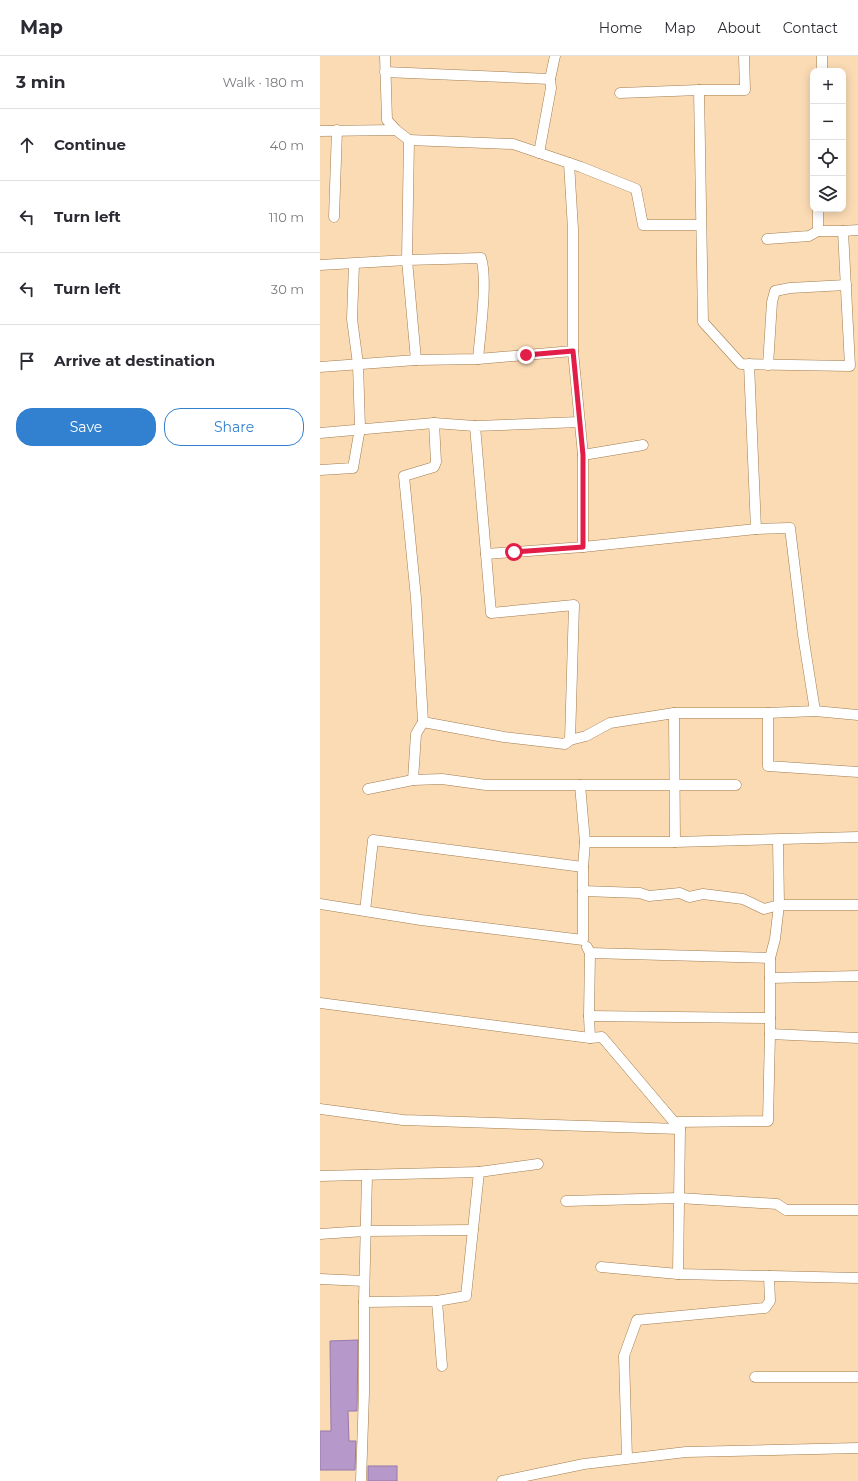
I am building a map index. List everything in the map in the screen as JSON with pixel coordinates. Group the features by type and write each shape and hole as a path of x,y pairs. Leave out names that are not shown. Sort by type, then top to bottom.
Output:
{"street":[{"path":"385,56 387,120 396,130 409,140 513,144 569,163 636,189 643,226 701,225"},
{"path":"539,153 551,88 550,79 554,56"},
{"path":"620,93 745,90 744,56"},
{"path":"822,56 822,68"},
{"path":"385,72 550,79"},
{"path":"699,90 703,322 741,364 854,367 846,285 843,231"},
{"path":"334,217 337,130"},
{"path":"320,131 396,130"},
{"path":"409,140 407,260 416,360"},
{"path":"569,163 573,229 573,351 583,455 583,547"},
{"path":"818,212 818,231"},
{"path":"767,239 809,236 818,231 858,230"},
{"path":"320,265 407,260 481,258 483,264 483,302 478,359"},
{"path":"320,470 353,468 360,428 358,364 352,319 354,264"},
{"path":"768,365 772,302 775,292 784,289 846,285"},
{"path":"320,367 416,360 478,359 573,351"},
{"path":"749,364 756,529"},
{"path":"320,433 360,428 434,423 475,426 580,422"},
{"path":"413,780 416,734 423,722 416,598 404,476 434,467 436,462 434,423"},
{"path":"475,426 490,612 574,605 570,740"},
{"path":"583,455 643,445"},
{"path":"486,554 583,547 756,529 790,528 803,635 815,711"},
{"path":"423,722 504,737 565,744 570,740 586,736 610,723 674,713 768,714 815,711 858,715"},
{"path":"674,713 675,842"},
{"path":"768,714 768,766 858,772"},
{"path":"368,789 413,780 442,779 486,785 736,785"},
{"path":"580,786 585,842 583,867 583,940 590,953 590,1038"},
{"path":"585,842 675,842 858,837"},
{"path":"365,911 373,840 583,867"},
{"path":"320,1109 403,1120 677,1125 768,1121 770,958 775,939 779,905 778,840"},
{"path":"583,891 640,893 649,896 680,894 689,896 703,894 744,899 764,909 779,905 858,905"},
{"path":"320,904 428,922 583,940"},
{"path":"590,953 770,958"},
{"path":"770,978 858,976"},
{"path":"320,1003 590,1038 602,1037 677,1125 679,1198 678,1274"},
{"path":"589,1016 770,1018"},
{"path":"770,1034 858,1038"},
{"path":"320,1176 479,1172 538,1164"},
{"path":"364,1302 437,1301 466,1296 479,1172"},
{"path":"361,1481 364,1393 364,1280 367,1175"},
{"path":"566,1201 679,1198 776,1204 786,1210 858,1210"},
{"path":"320,1234 365,1231 473,1230"},
{"path":"601,1267 678,1274 858,1278"},
{"path":"627,1458 624,1356 637,1320 765,1308 770,1301 769,1276"},
{"path":"320,1279 364,1280"},
{"path":"437,1301 442,1366"},
{"path":"755,1377 858,1377"},
{"path":"502,1481 584,1464 686,1452 858,1448"}],"building":[{"path":"358,1340 357,1411 348,1411 349,1441 356,1441 355,1470 320,1470 320,1431 331,1431 330,1341"},
{"path":"368,1466 397,1466 397,1481 368,1481"}],"route":[{"path":"514,552 583,547 583,455 573,351 526,355"}]}
